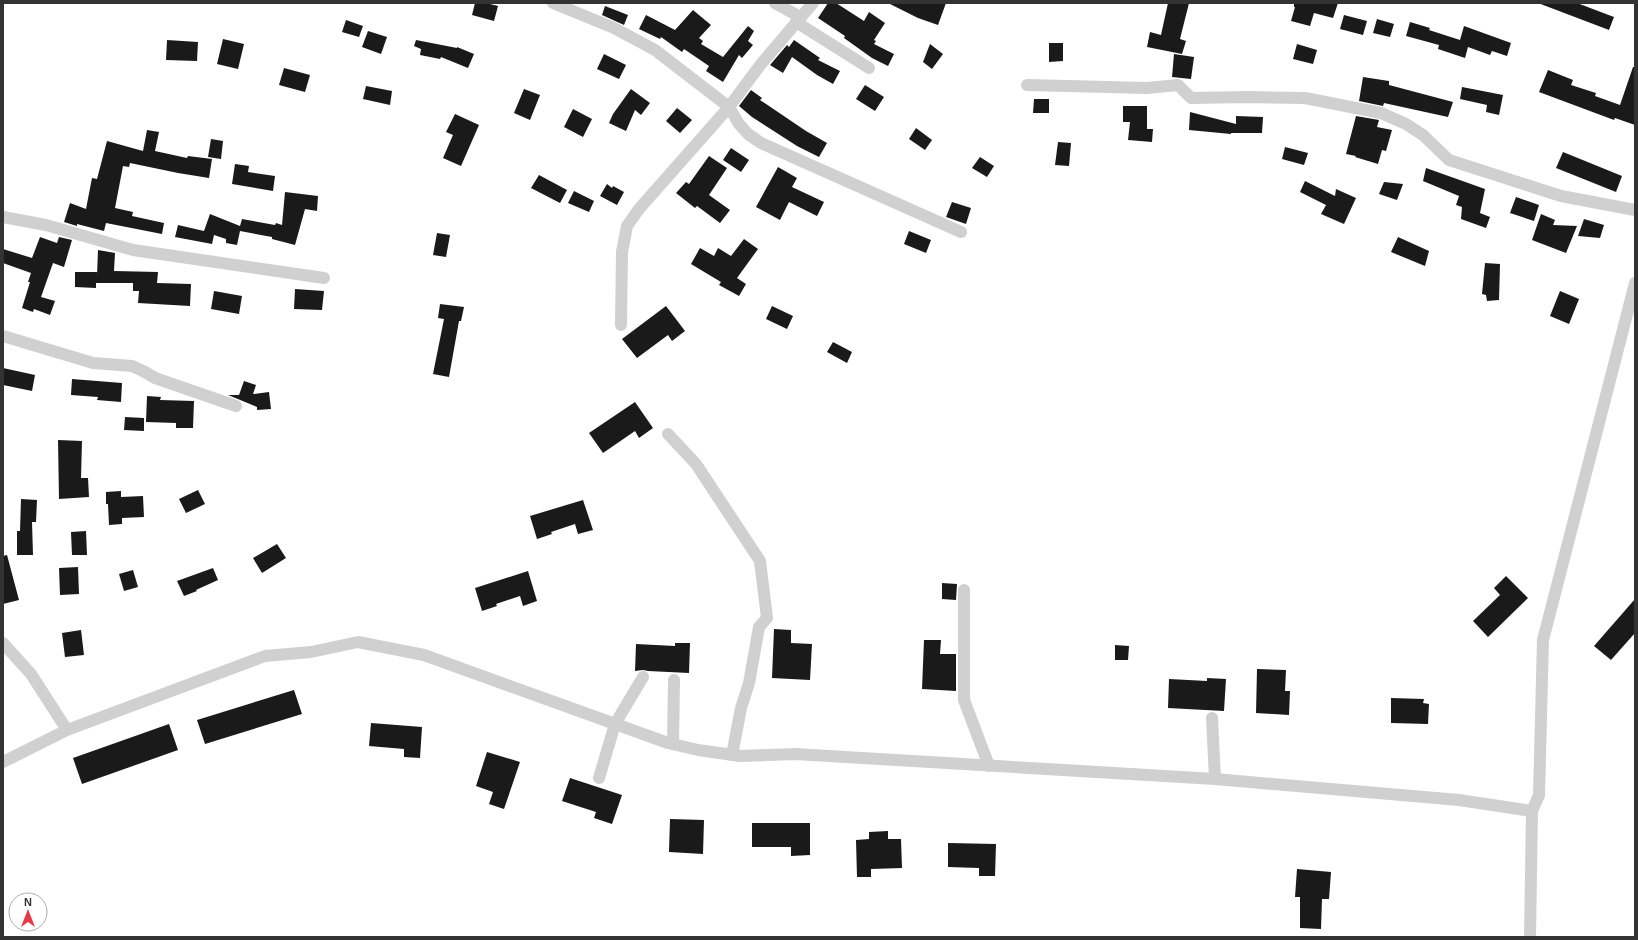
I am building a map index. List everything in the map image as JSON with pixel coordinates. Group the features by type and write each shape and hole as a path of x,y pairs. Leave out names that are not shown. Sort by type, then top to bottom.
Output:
{"street":[{"path":"553,3 614,28 655,50 729,107 739,124 748,134 761,143 961,232"},
{"path":"774,3 869,68"},
{"path":"621,324 622,252 627,226 639,209 729,107 761,64 813,3"},
{"path":"1027,85 1147,88 1178,85 1191,98 1305,98 1381,113 1406,124 1423,135 1449,160 1561,196 1635,210"},
{"path":"3,218 46,225 133,250 324,278"},
{"path":"1530,937 1532,811 1539,795 1543,640 1635,283"},
{"path":"3,336 93,363 132,366 155,378 236,406"},
{"path":"668,434 696,464 760,560 767,618 758,627 749,683 741,708 732,755"},
{"path":"964,590 964,700 989,766"},
{"path":"3,762 67,730 265,656 311,652 358,642 424,655 673,744 698,750 732,755 796,754 1215,779 1460,800 1532,811"},
{"path":"3,643 31,674 67,730"},
{"path":"599,778 615,724 643,677"},
{"path":"673,744 674,680"},
{"path":"1212,718 1215,779"}],"building":[{"path":"475,3 486,3 498,6 494,21 472,15"},
{"path":"828,3 836,3 864,21 869,12 885,23 874,40 876,41 874,44 894,54 888,66 872,58 844,38 845,36 818,18"},
{"path":"888,3 946,3 938,25 918,18"},
{"path":"1168,3 1189,3 1180,39 1186,41 1182,54 1147,47 1150,32 1161,35"},
{"path":"1294,3 1338,3 1333,18 1314,13 1310,26 1291,21 1295,7"},
{"path":"1538,3 1577,3 1614,17 1609,30"},
{"path":"605,6 628,15 624,25 602,15"},
{"path":"693,10 711,25 699,38 703,41 701,44 723,57 748,26 754,31 748,41 753,45 742,58 739,55 723,82 706,71 709,66 684,49 682,52 661,37 660,39 639,29 646,15 675,30"},
{"path":"1344,15 1367,21 1363,35 1340,29"},
{"path":"1377,19 1394,24 1390,37 1373,33"},
{"path":"346,20 363,26 359,37 342,32"},
{"path":"1410,22 1460,40 1464,26 1511,43 1507,56 1492,51 1490,55 1468,47 1465,58 1438,49 1439,45 1406,36"},
{"path":"368,31 387,37 381,54 362,47"},
{"path":"223,39 244,44 238,69 217,64"},
{"path":"167,40 198,42 197,61 166,60"},
{"path":"416,40 457,47 474,54 468,68 441,57 440,59 420,55 421,49 414,46"},
{"path":"794,40 820,58 818,60 840,71 833,84 817,75 792,57 783,73 770,65 787,45 789,47"},
{"path":"1049,43 1063,43 1063,61 1049,62"},
{"path":"930,44 943,54 932,69 923,62"},
{"path":"1297,44 1317,50 1313,64 1293,59"},
{"path":"604,54 626,65 619,79 597,69"},
{"path":"1174,54 1194,57 1191,79 1172,77"},
{"path":"1633,67 1635,67 1635,125 1615,118 1614,120 1539,92 1548,70 1573,80 1571,85 1596,93 1595,96 1620,105"},
{"path":"284,68 310,75 305,92 279,85"},
{"path":"1363,77 1389,81 1389,85 1453,102 1448,117 1384,103 1383,106 1359,101"},
{"path":"865,85 884,97 875,111 856,99"},
{"path":"366,86 392,91 390,105 363,99"},
{"path":"1462,87 1503,95 1499,115 1486,112 1487,105 1460,99"},
{"path":"524,89 540,95 530,120 514,113"},
{"path":"631,89 650,103 641,115 635,110 626,131 609,123 613,114"},
{"path":"751,90 762,98 760,100 806,131 827,143 819,157 797,146 752,117 739,106"},
{"path":"1034,99 1049,99 1049,113 1033,113"},
{"path":"1123,106 1147,106 1147,129 1153,129 1152,142 1128,140 1130,122 1123,122"},
{"path":"677,108 692,120 680,133 666,121"},
{"path":"573,109 592,119 583,137 564,127"},
{"path":"1190,112 1236,124 1236,116 1263,117 1262,133 1231,134 1189,130"},
{"path":"455,114 479,125 461,166 443,158 453,135 446,132"},
{"path":"1356,116 1379,120 1377,127 1392,130 1386,151 1382,150 1378,164 1346,154"},
{"path":"916,128 932,140 925,150 909,139"},
{"path":"147,130 159,132 155,151 187,158 188,156 212,159 209,178 130,163 129,167 123,166 115,208 133,212 132,216 164,223 162,234 106,223 104,231 64,222 70,203 86,209 92,178 97,179 107,141 143,151"},
{"path":"211,139 223,141 221,159 208,157"},
{"path":"1058,142 1071,143 1069,166 1055,165"},
{"path":"1285,147 1308,153 1304,165 1282,159"},
{"path":"731,148 749,160 741,172 723,160"},
{"path":"1563,152 1622,176 1616,192 1556,168"},
{"path":"709,156 727,168 709,195 730,210 720,223 697,206 695,208 676,193 686,182 689,184"},
{"path":"980,157 994,166 987,177 972,168"},
{"path":"235,164 249,166 248,172 275,176 273,191 232,184"},
{"path":"778,167 797,178 792,187 824,202 817,216 789,202 780,220 756,207"},
{"path":"1426,168 1485,189 1480,213 1490,217 1486,228 1461,219 1462,207 1456,205 1459,196 1423,181"},
{"path":"539,175 567,190 560,203 531,188"},
{"path":"1305,181 1335,196 1336,189 1356,198 1344,224 1321,214 1326,205 1300,192"},
{"path":"1384,182 1403,184 1397,200 1379,194"},
{"path":"607,184 612,188 613,186 624,192 617,205 600,196"},
{"path":"574,191 594,201 589,212 568,203"},
{"path":"285,192 318,196 317,211 305,209 295,245 272,239 272,237 240,231 237,245 226,243 226,239 214,235 212,244 175,237 178,225 204,231 210,214 240,226 242,219 282,225"},
{"path":"1516,197 1539,205 1534,221 1510,213"},
{"path":"952,202 971,208 966,224 946,217"},
{"path":"1541,214 1555,220 1553,225 1577,226 1566,253 1532,240"},
{"path":"1584,219 1604,225 1600,238 1578,236"},
{"path":"909,231 931,240 926,253 904,244"},
{"path":"437,233 450,235 446,257 433,255"},
{"path":"40,237 57,243 59,237 72,240 64,267 53,263 41,297 55,301 50,315 34,309 33,312 22,308 30,282 28,282 31,273 3,263 3,249 32,258"},
{"path":"1398,237 1429,251 1425,266 1391,252"},
{"path":"744,239 758,249 737,278 746,284 739,296 719,285 721,282 691,264 700,248 714,256 718,248 731,256"},
{"path":"98,250 115,253 114,271 158,272 157,283 191,284 190,306 138,303 139,291 133,291 133,283 96,283 96,288 75,287 75,272 97,272 97,276"},
{"path":"1485,263 1500,264 1499,300 1487,301 1486,295 1482,294"},
{"path":"295,289 324,291 322,310 294,309"},
{"path":"214,291 242,296 239,314 211,309"},
{"path":"1560,291 1579,299 1569,324 1550,316"},
{"path":"440,304 464,307 461,321 459,321 449,377 433,374 444,319 438,318"},
{"path":"666,306 685,331 672,341 668,335 637,358 622,339"},
{"path":"772,306 793,316 787,329 766,319"},
{"path":"833,342 852,352 847,363 827,352"},
{"path":"3,368 35,375 32,391 3,385"},
{"path":"72,379 122,383 121,402 97,400 98,397 71,395"},
{"path":"244,381 256,385 253,394 269,392 271,409 257,410 257,407 228,395 239,395"},
{"path":"147,396 161,397 160,400 194,401 193,428 176,428 176,423 146,422"},
{"path":"635,402 653,428 639,438 635,431 603,453 589,433"},
{"path":"125,417 144,418 144,431 124,430"},
{"path":"58,440 82,441 81,478 88,478 89,497 59,499"},
{"path":"198,490 205,504 186,513 179,499"},
{"path":"121,491 121,497 143,496 144,517 122,518 122,524 109,525 106,492"},
{"path":"21,499 37,500 36,522 32,522 33,555 17,555 17,531 20,531"},
{"path":"583,500 593,530 578,534 575,524 551,532 552,534 537,539 530,516"},
{"path":"86,531 87,555 72,555 71,532"},
{"path":"277,544 286,558 262,573 253,558"},
{"path":"7,555 19,600 3,604 3,556"},
{"path":"78,567 79,594 60,595 59,568"},
{"path":"213,568 218,580 184,596 177,581"},
{"path":"133,570 138,587 124,591 119,574"},
{"path":"528,571 537,601 523,606 520,596 496,604 497,606 482,611 475,588"},
{"path":"1506,576 1528,598 1488,637 1473,621 1500,595 1494,588"},
{"path":"942,583 957,584 956,600 942,599"},
{"path":"1635,599 1635,633 1611,660 1594,646"},
{"path":"774,629 791,630 791,643 812,644 810,680 772,678"},
{"path":"81,630 84,655 65,657 62,633"},
{"path":"924,640 941,640 940,654 956,654 956,691 922,689"},
{"path":"675,643 690,643 689,673 643,670 635,671 636,644 675,646"},
{"path":"1115,645 1129,646 1128,660 1115,660"},
{"path":"1257,669 1286,670 1285,691 1290,691 1289,715 1256,713"},
{"path":"1207,678 1226,679 1224,711 1168,708 1169,679 1207,681"},
{"path":"294,690 302,714 205,744 197,720"},
{"path":"1391,698 1424,699 1423,703 1429,704 1428,724 1391,723"},
{"path":"371,723 422,727 420,758 404,757 404,749 369,746"},
{"path":"169,724 178,750 82,784 73,758"},
{"path":"487,752 520,762 504,809 489,804 493,792 476,786"},
{"path":"570,778 622,795 612,824 594,818 596,812 562,801"},
{"path":"670,819 704,820 703,854 669,852"},
{"path":"752,823 810,823 810,855 791,856 791,847 752,847"},
{"path":"888,831 888,839 901,839 902,868 871,869 871,877 857,877 856,840 869,839 869,832"},
{"path":"948,843 996,844 995,876 979,876 979,868 948,867"},
{"path":"1297,869 1331,872 1329,899 1322,899 1321,929 1300,928 1300,897 1295,897"}]}
